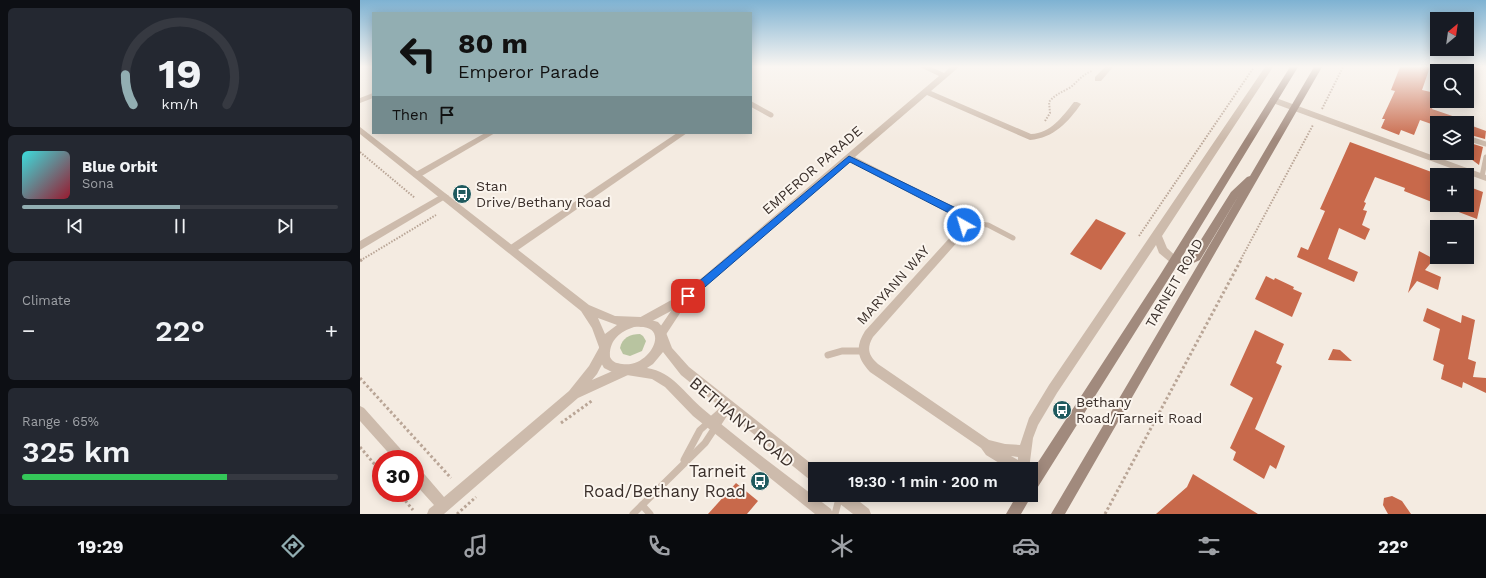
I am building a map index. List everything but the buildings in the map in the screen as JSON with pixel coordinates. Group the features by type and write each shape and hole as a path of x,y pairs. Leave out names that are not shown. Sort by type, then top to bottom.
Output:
{"main road":[{"name":"TARNEIT ROAD","path":"1038,474 1175,260 1279,91"},
{"name":"TARNEIT ROAD","path":"1058,514 1304,91"},
{"path":"1175,260 1187,262 1196,257 1234,194 1258,170"},
{"path":"1013,514 1019,502"}],"street":[{"path":"1024,462 1027,438 1033,422 1049,395 1253,91"},
{"path":"926,92 1030,137 1042,136 1051,133 1077,104"},
{"name":"EMPEROR PARADE","path":"638,322 688,296 926,92"},
{"path":"360,101 372,95"},
{"path":"1273,100 1484,177"},
{"path":"360,130 585,308 614,320 654,325 662,335 659,351 653,358 638,368 626,370 573,395"},
{"path":"417,175 489,134"},
{"path":"512,249 682,134"},
{"path":"849,158 952,211 959,216 963,223"},
{"path":"360,246 444,196"},
{"name":"MARYANN WAY","path":"862,351 864,340 957,236 962,230 963,223"},
{"path":"1157,236 1163,250 1175,260"},
{"name":"EMPEROR PARADE","path":"662,335 688,296"},
{"path":"585,308 597,326 604,349 606,363 611,367 626,370"},
{"path":"424,488 439,510 573,395 593,370 608,339 617,330 638,322"},
{"name":"BETHANY ROAD","path":"662,335 668,351 685,371 730,405 808,469"},
{"path":"862,351 867,362 874,368 985,444 1005,450 1026,452"},
{"name":"BETHANY ROAD","path":"626,370 644,372 661,378 712,424 826,514"},
{"path":"360,412 394,450"},
{"path":"985,444 990,451 1010,462"},
{"path":"849,502 864,514"}],"lane":[{"path":"752,105 771,115"},
{"path":"1474,140 1486,144"},
{"path":"1484,177 1486,157"},
{"path":"963,223 988,225 1013,238"},
{"path":"828,355 842,351 862,351"},
{"path":"682,463 696,434 712,424 730,405"},
{"path":"633,514 682,463 705,443 712,424"},
{"path":"835,514 838,502"},
{"path":"642,506 650,514"}],"path":[{"path":"1043,124 1050,113 1049,102 1053,95 1063,91"},
{"path":"1139,236 1238,91"},
{"path":"1322,110 1331,91"},
{"path":"1105,514 1315,122"},
{"path":"360,152 415,198"},
{"path":"360,261 436,215"},
{"path":"360,378 451,478"},
{"path":"557,427 600,396"},
{"path":"360,447 372,461"},
{"path":"457,514 480,494"},
{"path":"406,502 413,510"}],"green space":[{"path":"640,334 646,341 642,351 630,356 623,354 620,348 625,339 633,335"}],"place":[{"name":"Stan Drive/Bethany Road","path":"462,194"},
{"name":"Bethany Road/Tarneit Road","path":"1062,410"},
{"name":"Tarneit Road/Bethany Road","path":"760,481"}],"route":[{"path":"688,296 849,158 952,211 963,220 964,225"}]}
